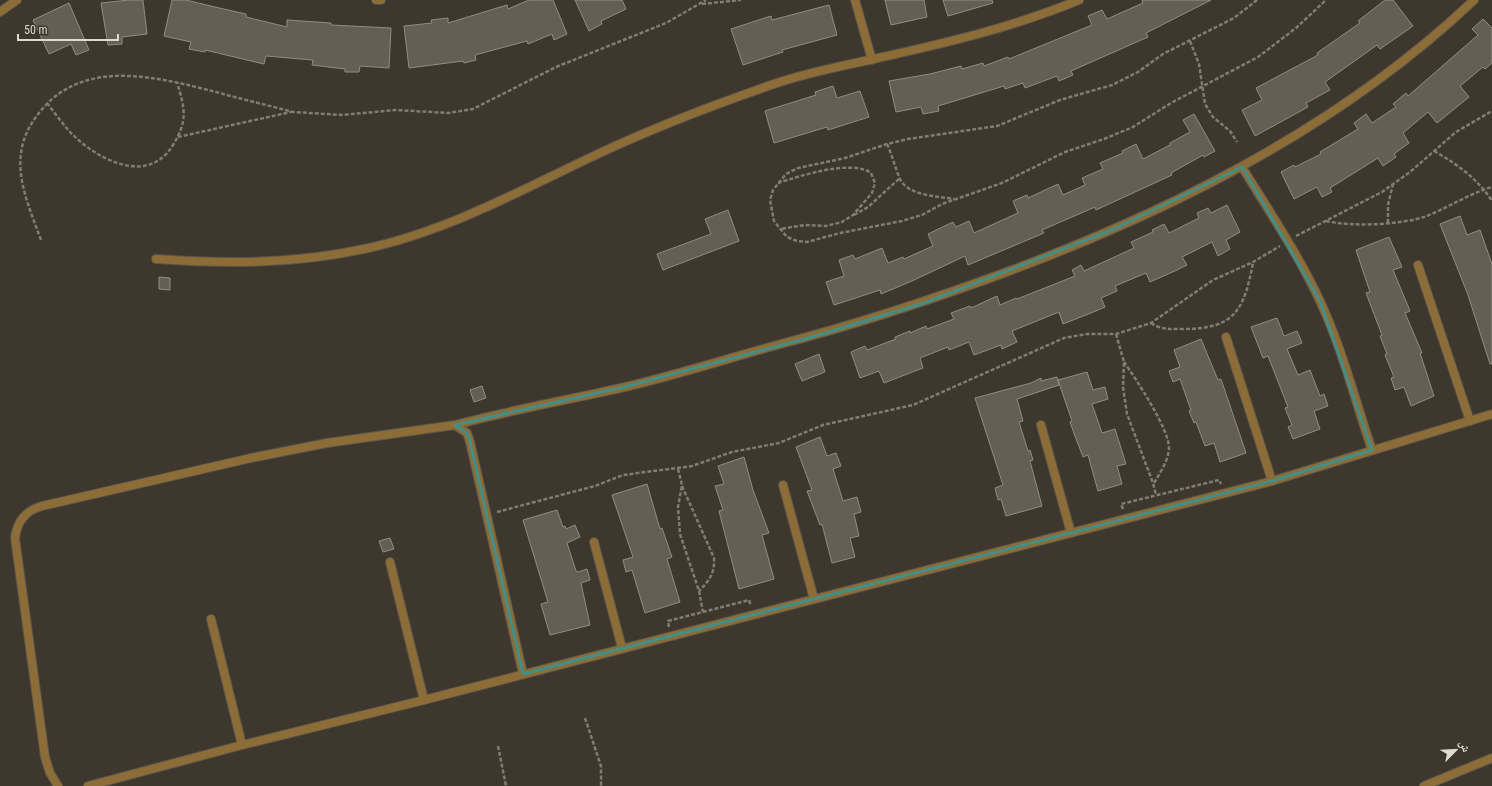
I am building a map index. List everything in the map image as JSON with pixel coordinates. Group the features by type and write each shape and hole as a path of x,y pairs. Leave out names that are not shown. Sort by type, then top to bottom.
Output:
{"street":[{"path":"0,12 17,0"},
{"path":"376,0 381,0"},
{"path":"854,0 872,60"},
{"path":"156,259 196,262 249,263 291,261 366,249 425,231 492,205 601,152 691,114 776,83 962,39 1052,11 1079,0"},
{"path":"58,786 50,773 45,757 16,545 16,530 23,517 29,512 42,506 251,458 327,443 455,425 639,383 812,337 924,303 1112,230 1162,208 1242,167 1300,133 1362,92 1421,47 1474,0"},
{"path":"1242,167 1310,281 1329,322 1372,450"},
{"path":"1418,265 1470,421"},
{"path":"1226,337 1272,481"},
{"path":"88,786 671,635 1126,520 1272,481 1492,414"},
{"path":"455,425 463,429 469,437 523,674"},
{"path":"1041,425 1071,533"},
{"path":"783,485 814,599"},
{"path":"594,542 622,648"},
{"path":"390,562 424,700"},
{"path":"211,619 242,745"},
{"path":"1424,786 1492,758"}],"path":[{"path":"41,240 22,184 19,162 21,146 35,117 47,103 76,85 112,76 148,77 177,82 292,112 341,115 396,110 448,113 473,109 556,67 666,23 706,0"},
{"path":"701,4 741,0"},
{"path":"1257,0 1234,18 1163,54 1125,79 1099,89 1060,100 998,126 969,131 928,135 887,144 845,158 798,168 786,174 776,184 770,200 770,210 774,221 787,237 797,241 807,242 840,233 912,219 955,199 1002,183 1065,152 1121,133 1258,57 1296,28 1326,0"},
{"path":"1190,41 1199,64 1203,99 1208,110 1213,117 1230,131 1236,142"},
{"path":"47,103 81,142 104,157 131,167 140,168 156,163 169,151 182,129 184,112 177,82"},
{"path":"178,137 292,112"},
{"path":"487,515 595,486 638,472 678,469 732,452 779,443 823,425 913,405 1064,338 1088,334 1116,334 1151,323 1213,280 1253,262 1287,241 1367,200 1393,184 1456,132 1492,112"},
{"path":"887,144 900,178 911,190 955,199"},
{"path":"1434,150 1465,171 1484,189 1492,201"},
{"path":"776,184 803,175 828,170 867,170 874,178 874,188 853,215"},
{"path":"780,230 805,225 833,225 842,222 868,208 900,178"},
{"path":"1388,223 1388,204 1393,184"},
{"path":"1325,221 1337,224 1388,223 1415,220 1484,189 1492,187"},
{"path":"1151,323 1162,328 1187,329 1208,327 1231,318 1242,305 1246,296 1253,262"},
{"path":"1116,334 1124,362 1143,390 1169,442 1166,461 1153,483"},
{"path":"1124,362 1123,387 1128,414 1156,495"},
{"path":"678,469 682,486 714,558 711,578 699,591"},
{"path":"1126,520 1121,504 1219,480 1224,494"},
{"path":"682,486 678,507 680,534 699,591 703,612"},
{"path":"671,635 668,621 749,600 753,614"},
{"path":"585,718 601,766 601,786"},
{"path":"498,746 506,786"}],"highlighted area":[{"path":"1242,167 1320,301 1372,450 1272,481 523,674 470,442 467,433 455,425 624,387 812,337 924,303 1112,230"}],"building":[{"path":"143,0 147,34 122,37 122,44 108,45 101,3"},
{"path":"172,0 186,0 246,14 246,17 287,27 287,20 331,23 331,25 391,28 389,68 360,66 359,72 345,72 345,69 312,65 313,60 266,56 264,64 205,50 205,52 189,49 191,42 164,36"},
{"path":"529,0 553,0 567,34 554,40 552,34 528,44 527,41 475,55 476,60 464,63 463,61 409,68 404,26 432,23 431,20 448,18 448,23 507,5 508,9"},
{"path":"575,0 622,0 626,9 601,21 602,24 589,31"},
{"path":"885,0 924,0 927,17 891,25"},
{"path":"943,0 992,0 993,3 948,16"},
{"path":"1142,0 1211,0 1146,33 1148,37 1071,71 1073,75 1059,81 1057,76 1025,88 1023,83 1005,89 1004,86 938,106 939,111 923,114 921,107 896,112 889,81 930,74 961,66 962,69 983,63 984,66 1008,57 1009,59 1092,25 1088,16 1102,10 1107,19 1143,3"},
{"path":"1385,0 1393,0 1413,26 1380,49 1377,45 1325,82 1330,90 1306,103 1308,107 1255,136 1242,110 1262,100 1256,88 1318,55 1317,53 1360,23 1358,21"},
{"path":"69,3 89,50 76,55 71,44 49,54 33,20"},
{"path":"829,5 837,35 782,50 783,52 743,65 731,29 771,16 772,20"},
{"path":"1483,19 1492,28 1492,63 1485,69 1483,67 1460,86 1469,97 1437,123 1428,112 1403,133 1409,143 1394,154 1396,157 1383,166 1378,158 1330,188 1332,192 1322,197 1317,187 1294,199 1281,172 1321,154 1320,152 1358,129 1354,123 1366,114 1372,123 1396,107 1393,104 1406,93 1408,96 1478,35 1472,29"},
{"path":"833,86 837,98 860,91 869,117 828,130 827,127 774,143 765,111 816,95 815,92"},
{"path":"1194,114 1215,151 1204,157 1203,155 1171,173 1172,175 1096,210 1095,207 1042,230 1044,233 968,265 965,256 881,294 880,290 834,305 826,282 844,276 839,260 853,255 855,259 882,248 888,263 903,257 904,259 933,246 928,234 953,222 956,227 969,221 974,233 1018,213 1013,201 1027,195 1028,198 1058,184 1063,195 1085,185 1082,178 1103,169 1100,163 1123,153 1122,151 1136,144 1143,159 1170,145 1170,143 1190,132 1183,120"},
{"path":"1227,205 1240,232 1226,240 1230,249 1218,256 1212,242 1182,257 1187,265 1177,270 1150,282 1146,273 1115,286 1117,291 1101,298 1105,307 1063,324 1059,312 1012,331 1017,342 1002,349 1001,345 974,355 969,342 949,350 948,347 920,358 923,368 884,383 879,371 860,378 851,352 865,346 867,350 896,339 895,337 910,331 910,333 926,326 927,329 954,319 951,313 970,306 971,308 997,296 1000,305 1016,298 1017,299 1075,276 1072,270 1081,265 1084,271 1134,248 1131,242 1153,232 1152,230 1164,224 1169,233 1199,218 1197,213 1208,208 1211,213"},
{"path":"728,210 739,241 663,270 657,254 711,234 705,219"},
{"path":"1460,216 1467,235 1480,230 1492,264 1492,364 1490,364 1468,295 1440,224"},
{"path":"1389,237 1402,267 1393,270 1410,311 1405,313 1422,353 1420,353 1434,396 1411,406 1404,387 1395,390 1391,378 1394,377 1385,355 1387,354 1380,336 1382,335 1366,293 1370,292 1356,250"},
{"path":"159,277 170,278 170,290 159,289"},
{"path":"1277,318 1284,336 1297,331 1302,343 1287,349 1298,375 1310,370 1320,396 1324,394 1328,406 1314,411 1320,429 1293,439 1288,427 1292,425 1285,408 1288,407 1268,356 1263,358 1251,327"},
{"path":"1201,339 1218,380 1221,379 1246,453 1220,462 1214,443 1205,446 1196,422 1194,423 1189,411 1191,410 1180,379 1173,382 1169,371 1180,367 1174,350"},
{"path":"819,354 825,372 802,381 795,364"},
{"path":"1087,372 1093,390 1105,387 1108,399 1092,404 1102,433 1115,429 1126,464 1117,466 1122,484 1098,491 1088,455 1083,457 1075,436 1070,422 1072,421 1058,380"},
{"path":"1057,377 1059,385 1017,399 1023,421 1019,422 1028,451 1030,450 1033,460 1030,461 1042,506 1006,516 1001,499 998,500 995,488 1003,485 975,398 1031,383 1041,378 1041,381"},
{"path":"482,386 486,398 474,402 470,390"},
{"path":"820,437 827,456 836,453 841,466 833,469 843,501 857,497 861,512 854,514 859,536 850,538 855,557 832,563 822,524 820,525 807,491 812,490 796,447"},
{"path":"744,457 753,490 769,533 762,535 774,579 739,589 719,511 723,510 715,486 724,484 718,466"},
{"path":"647,484 660,529 662,528 672,557 667,559 680,602 645,613 632,570 626,572 623,560 633,557 612,495"},
{"path":"557,510 563,527 565,526 566,529 575,525 580,537 567,543 576,571 578,572 587,569 590,580 581,583 590,625 550,635 541,604 548,602 523,520"},
{"path":"390,538 394,549 383,552 379,541"}]}
